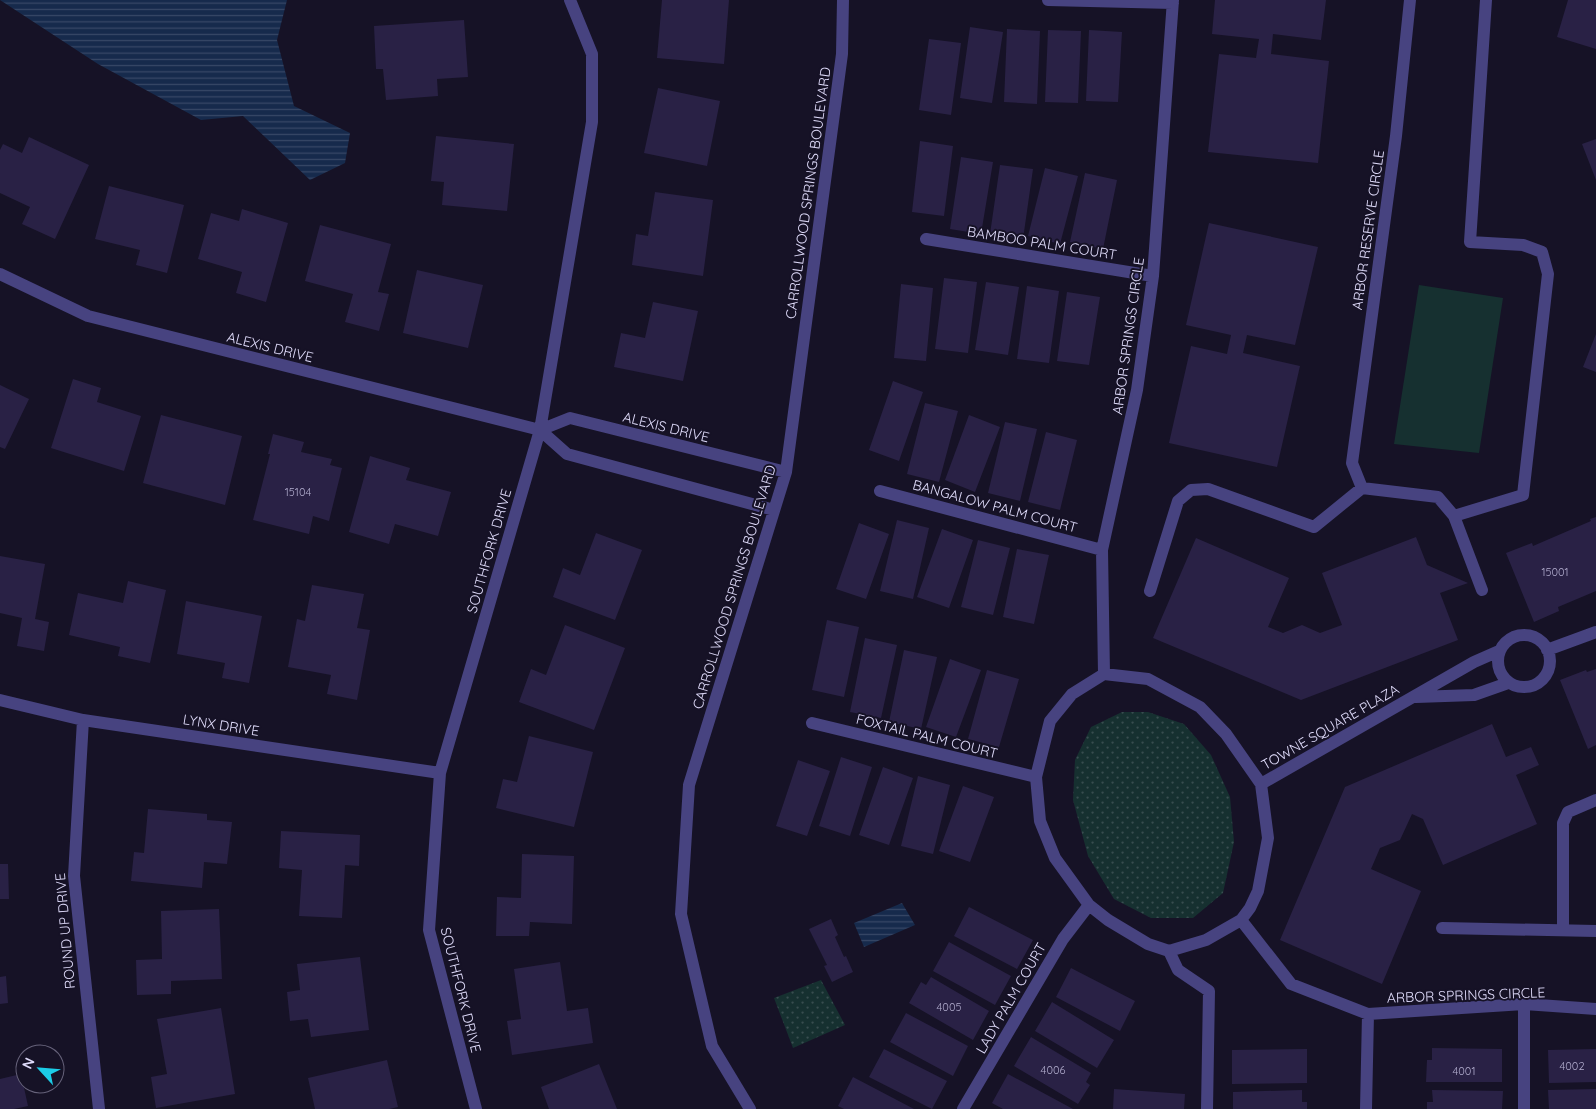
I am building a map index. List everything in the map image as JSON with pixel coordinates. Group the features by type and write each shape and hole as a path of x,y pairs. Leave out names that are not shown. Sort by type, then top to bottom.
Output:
{"street":[{"name":"SOUTHFORK DRIVE","path":"476,1109 429,930 440,773 540,430 592,122 592,54 570,0"},
{"name":"CARROLLWOOD SPRINGS BOULEVARD","path":"750,1109 712,1046 681,914 689,785 786,472 842,54 843,0"},
{"path":"1048,0 1173,2"},
{"name":"ARBOR RESERVE CIRCLE","path":"1362,488 1352,463 1396,136 1410,0"},
{"path":"1454,516 1523,495 1548,274 1542,252 1523,245 1470,242 1486,0"},
{"name":"ARBOR SPRINGS CIRCLE","path":"1104,674 1102,550 1138,390 1154,276 1173,2"},
{"name":"BAMBOO PALM COURT","path":"926,240 1154,276"},
{"name":"ALEXIS DRIVE","path":"0,274 88,316 540,430 567,454 774,510"},
{"name":"ALEXIS DRIVE","path":"540,430 570,418 786,472"},
{"path":"1150,591 1178,501 1191,490 1208,488 1314,527 1362,488 1438,497 1454,516 1482,590"},
{"name":"BANGALOW PALM COURT","path":"880,491 1102,550"},
{"path":"1548,650 1596,632"},
{"name":"TOWNE SQUARE PLAZA","path":"1261,784 1474,662 1499,651 1510,638 1527,635 1536,638 1548,650 1550,667 1546,675 1533,686 1524,687 1508,683 1474,695 1414,697"},
{"path":"1499,651 1498,668 1508,683"},
{"path":"1104,674 1148,679 1200,707 1226,734 1261,784 1268,838 1258,891 1250,908 1241,920 1206,940 1169,951 1148,944 1108,920 1090,905 1055,858 1040,821 1036,777 1050,721 1072,694 1104,674"},
{"name":"LYNX DRIVE","path":"0,700 83,720 440,773"},
{"name":"ROUND UP DRIVE","path":"83,720 74,876 99,1109"},
{"name":"FOXTAIL PALM COURT","path":"812,723 1036,777"},
{"path":"1563,930 1564,823 1568,812 1596,800"},
{"name":"LADY PALM COURT","path":"963,1109 1063,939 1090,905"},
{"name":"ARBOR SPRINGS CIRCLE","path":"1241,920 1291,984 1368,1014 1524,1004 1596,1009"},
{"path":"1442,928 1596,931"},
{"path":"1169,951 1178,970 1209,990 1207,1109"},
{"path":"1524,1004 1524,1109"},
{"path":"1366,1109 1368,1014"}],"green space":[{"path":"1419,285 1503,298 1479,453 1394,444"},
{"path":"1122,712 1148,712 1184,724 1211,755 1230,797 1234,842 1223,893 1193,918 1151,918 1114,899 1088,856 1073,800 1075,760 1091,727"},
{"path":"821,980 845,1025 793,1048 774,998"}],"water":[{"path":"0,0 287,0 277,40 294,106 350,133 345,163 310,180 243,116 201,120 98,64"},
{"path":"902,903 915,925 864,947 854,923"}],"building":[{"path":"662,0 729,0 724,64 657,58"},
{"path":"1215,0 1326,0 1321,40 1273,34 1271,54 1329,61 1318,163 1208,152 1219,54 1256,58 1259,39 1212,34"},
{"path":"1568,0 1596,0 1596,49 1557,37"},
{"path":"464,20 468,77 437,79 438,96 386,100 383,69 376,69 374,26"},
{"path":"970,27 1003,32 992,103 960,98"},
{"path":"1007,29 1040,31 1037,104 1004,102"},
{"path":"1048,30 1081,31 1078,103 1045,102"},
{"path":"1089,30 1122,32 1118,102 1086,101"},
{"path":"929,39 961,43 951,115 919,110"},
{"path":"658,88 720,101 707,166 644,153"},
{"path":"436,136 514,144 507,211 442,205 444,182 431,181"},
{"path":"29,137 89,165 55,239 22,224 30,207 0,193 0,150 3,144 22,153"},
{"path":"1596,139 1596,180 1582,144"},
{"path":"920,141 953,146 944,216 912,212"},
{"path":"961,157 993,162 981,234 950,229"},
{"path":"1000,165 1033,169 1023,239 990,234"},
{"path":"1045,168 1078,176 1060,244 1028,236"},
{"path":"1085,173 1117,180 1103,249 1070,242"},
{"path":"109,186 184,205 167,273 136,265 140,250 95,239"},
{"path":"655,192 713,200 703,276 632,265 636,234 648,236"},
{"path":"242,209 288,223 266,302 236,293 242,272 198,259 211,213 239,221"},
{"path":"1209,223 1318,247 1295,345 1247,335 1243,353 1300,366 1277,467 1169,443 1191,346 1227,354 1231,335 1186,325"},
{"path":"320,225 391,244 378,292 389,294 379,331 345,322 353,294 305,281"},
{"path":"417,270 483,285 468,348 403,333"},
{"path":"944,278 977,282 968,353 935,349"},
{"path":"986,282 1019,287 1008,355 975,350"},
{"path":"901,284 933,288 926,361 894,358"},
{"path":"1027,286 1059,291 1049,363 1017,359"},
{"path":"1067,292 1100,297 1089,365 1057,361"},
{"path":"653,302 698,311 683,381 614,367 621,333 645,338"},
{"path":"1596,334 1596,372 1583,367"},
{"path":"73,379 101,388 97,402 141,416 124,471 51,448"},
{"path":"893,381 923,392 899,461 869,450"},
{"path":"0,385 29,399 5,449 0,447"},
{"path":"925,403 958,411 939,482 907,474"},
{"path":"161,415 242,436 225,505 143,483"},
{"path":"969,415 1000,427 975,492 945,480"},
{"path":"1005,422 1037,429 1020,501 988,493"},
{"path":"1046,432 1077,440 1060,510 1028,502"},
{"path":"273,434 304,442 301,452 332,459 330,465 342,468 329,521 313,516 309,534 253,520 270,454 268,454"},
{"path":"370,456 410,468 406,480 451,492 438,536 395,524 389,544 349,532"},
{"path":"1596,517 1596,591 1558,607 1559,611 1534,622 1506,553 1532,543 1533,546 1591,521 1590,519"},
{"path":"897,520 929,528 913,599 880,591"},
{"path":"859,523 889,534 866,599 836,589"},
{"path":"942,529 973,540 949,608 917,597"},
{"path":"596,533 642,550 615,620 553,597 563,568 580,575"},
{"path":"1416,537 1427,565 1468,583 1440,593 1458,640 1301,700 1153,638 1196,538 1289,578 1268,627 1283,633 1302,625 1320,633 1342,625 1322,573"},
{"path":"978,540 1010,548 993,615 961,607"},
{"path":"1017,549 1049,555 1034,624 1003,617"},
{"path":"0,556 45,564 35,619 49,622 44,651 17,646 22,618 0,613"},
{"path":"128,581 166,590 150,663 118,656 120,647 69,635 78,593 123,603"},
{"path":"312,585 364,594 357,628 370,630 357,700 327,694 331,675 288,667 297,619 305,621"},
{"path":"186,601 262,616 249,683 222,678 225,663 177,654"},
{"path":"827,620 859,627 844,697 812,690"},
{"path":"565,625 625,648 594,730 519,702 531,669 546,675"},
{"path":"865,638 897,645 881,718 850,712"},
{"path":"904,650 937,657 921,729 889,722"},
{"path":"950,659 981,670 956,737 926,727"},
{"path":"1596,669 1596,745 1588,749 1560,680 1586,670 1587,672"},
{"path":"987,670 1019,679 999,747 968,739"},
{"path":"1492,724 1506,757 1531,747 1539,765 1516,775 1537,824 1443,865 1423,819 1412,814 1400,840 1380,848 1371,869 1421,891 1382,984 1280,940 1345,787"},
{"path":"529,736 593,752 574,827 496,808 503,779 517,782"},
{"path":"841,757 872,767 850,836 819,826"},
{"path":"798,760 830,771 807,836 776,826"},
{"path":"883,767 913,778 889,845 859,835"},
{"path":"918,776 950,785 933,854 901,846"},
{"path":"963,786 994,797 970,862 939,851"},
{"path":"148,809 207,814 207,820 232,822 227,864 204,862 202,888 131,881 134,852 144,853"},
{"path":"281,831 360,835 359,866 345,865 342,918 299,916 302,870 279,868"},
{"path":"522,854 574,856 572,924 530,922 529,936 496,936 497,897 521,898"},
{"path":"0,864 8,864 9,899 0,899"},
{"path":"969,907 1033,940 1017,969 954,936"},
{"path":"219,909 222,979 171,981 171,994 137,995 136,960 162,959 161,911"},
{"path":"831,919 838,935 835,937 853,972 832,982 824,966 827,965 809,929"},
{"path":"949,942 1011,976 995,1005 933,971"},
{"path":"360,957 369,1030 311,1037 308,1019 290,1021 287,992 300,990 297,964"},
{"path":"560,962 567,1011 588,1008 593,1043 512,1055 507,1021 521,1019 514,969"},
{"path":"1071,968 1135,1001 1120,1031 1056,997"},
{"path":"6,976 8,1003 0,1004 0,977"},
{"path":"931,977 989,1011 973,1040 909,1003 921,982 926,985"},
{"path":"1052,1002 1114,1040 1097,1068 1035,1031"},
{"path":"221,1008 235,1094 156,1108 151,1077 167,1074 157,1019"},
{"path":"906,1013 968,1046 953,1076 890,1042"},
{"path":"1031,1037 1091,1073 1086,1082 1090,1085 1078,1104 1014,1066"},
{"path":"1432,1048 1502,1049 1502,1082 1426,1082 1427,1060 1432,1060"},
{"path":"884,1049 947,1081 932,1109 869,1077"},
{"path":"1307,1049 1307,1083 1232,1084 1232,1050"},
{"path":"1596,1049 1596,1082 1549,1083 1548,1050"},
{"path":"387,1060 398,1107 389,1109 315,1109 308,1078"},
{"path":"599,1064 617,1109 549,1109 541,1087"},
{"path":"1008,1074 1073,1109 1003,1109 992,1103"},
{"path":"15,1075 15,1094 25,1094 28,1106 0,1109 0,1079"},
{"path":"853,1077 914,1109 844,1109 838,1106"},
{"path":"1114,1089 1185,1094 1184,1109 1113,1109"},
{"path":"1596,1089 1596,1109 1549,1109 1548,1090"},
{"path":"1302,1090 1302,1102 1307,1102 1307,1109 1233,1109 1233,1092"},
{"path":"1432,1090 1503,1091 1502,1109 1427,1109 1427,1102 1433,1102"}]}
